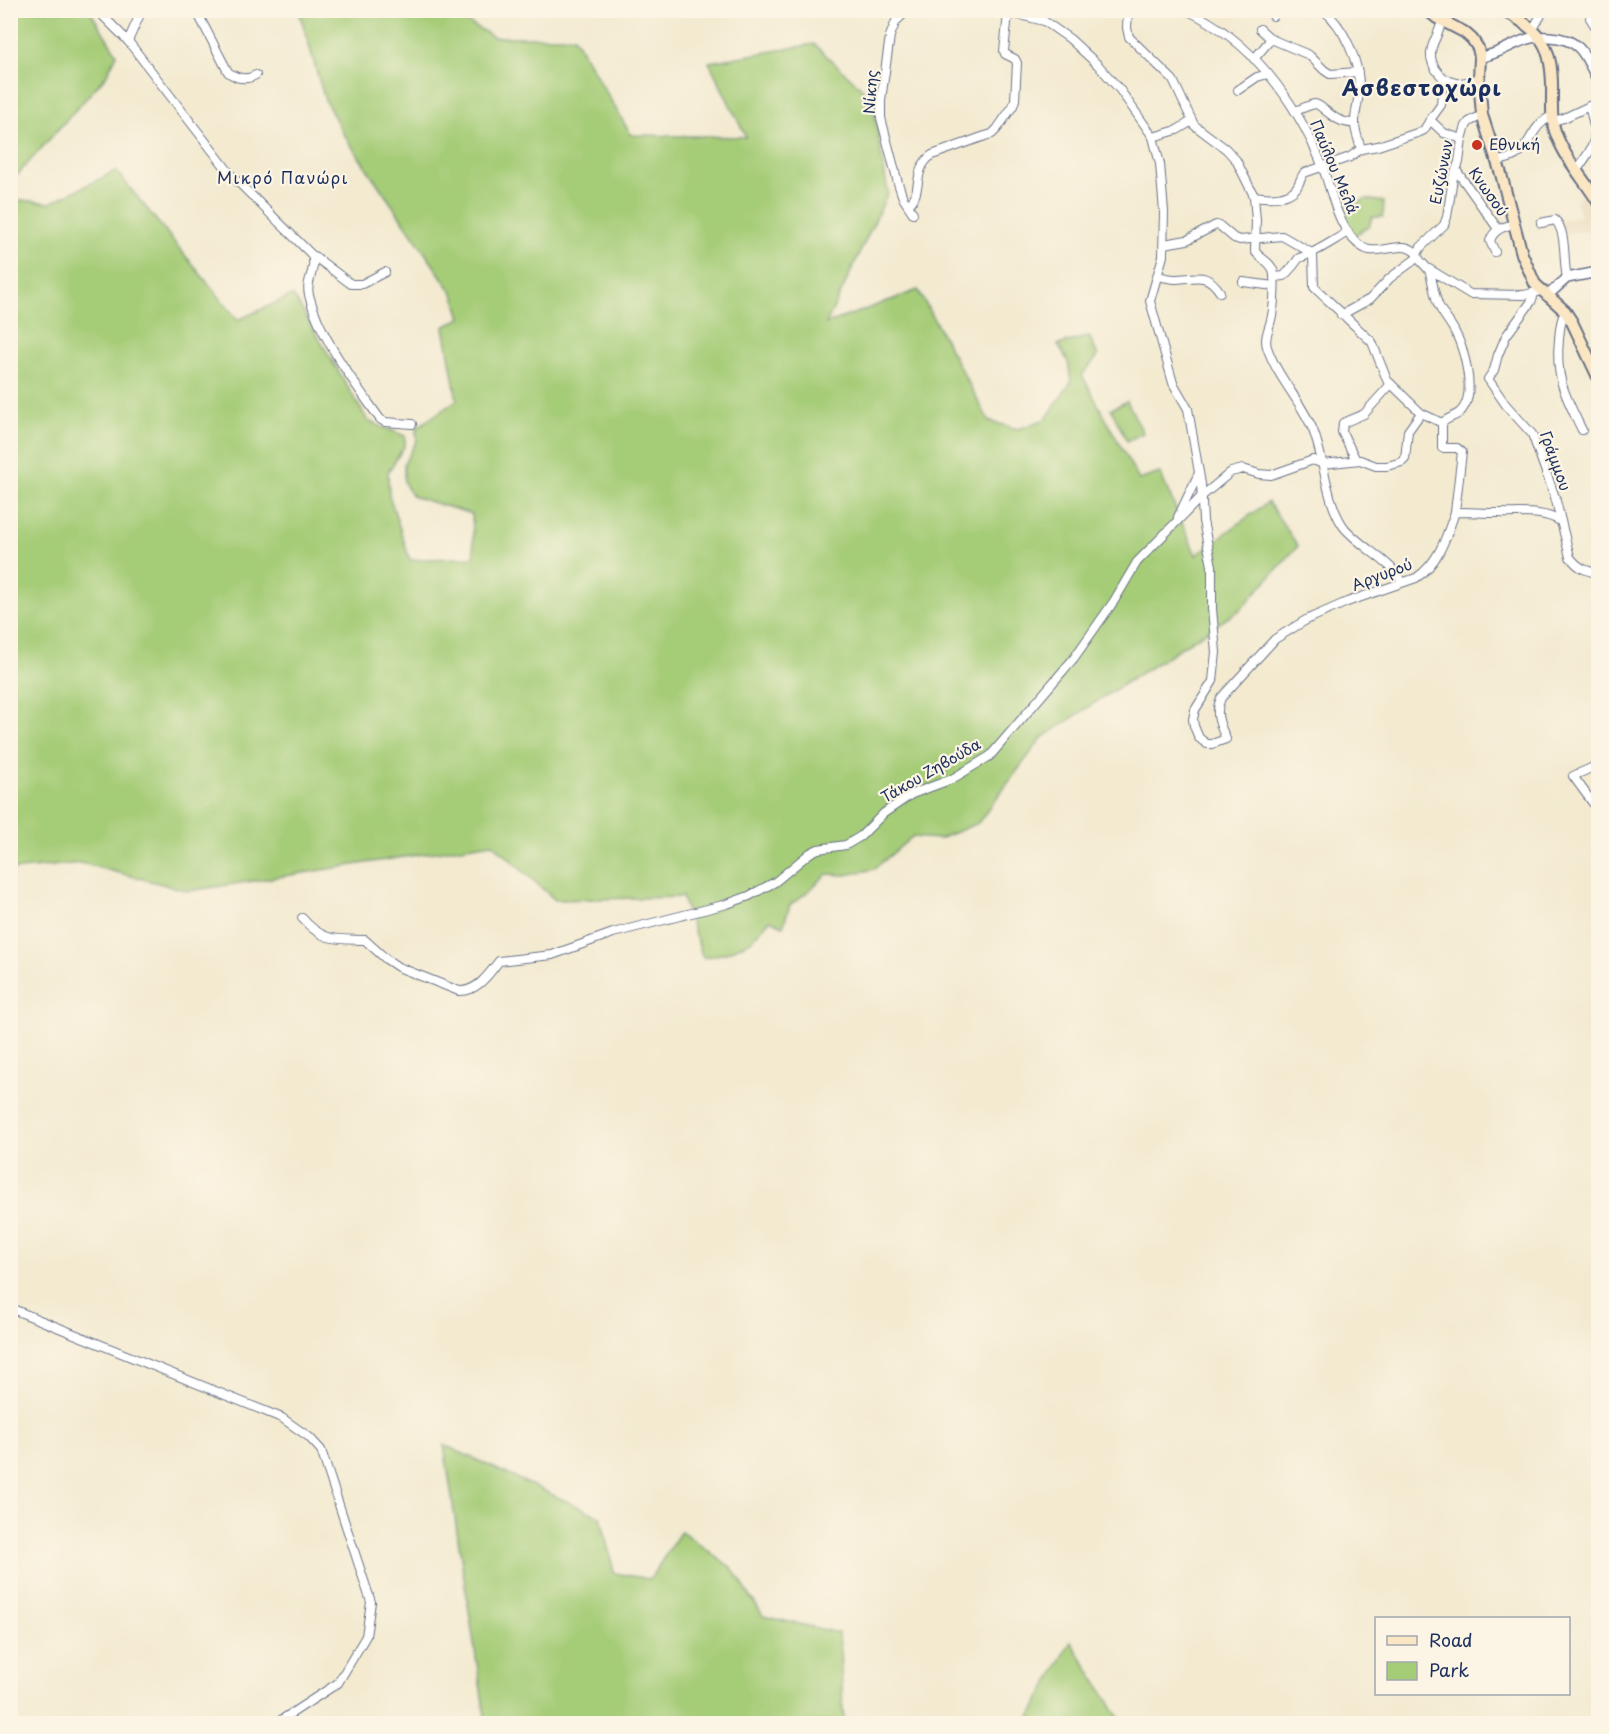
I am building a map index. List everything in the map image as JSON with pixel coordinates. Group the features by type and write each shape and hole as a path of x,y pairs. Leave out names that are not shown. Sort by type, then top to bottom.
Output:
{"main road":[{"path":"1427,10 1442,21 1460,29 1478,48 1482,115 1529,273 1540,293 1565,312 1576,329 1599,377"},
{"path":"1503,10 1536,32 1548,52 1551,64 1552,118 1561,146 1576,170 1597,195"}],"street":[{"path":"98,10 128,41 232,176 312,255 351,284 362,284 385,272"},
{"path":"128,41 142,10"},
{"path":"196,10 228,72 245,79 256,75"},
{"name":"Νίκης","path":"908,10 896,21 890,36 881,100 881,117 898,183 903,198 913,213"},
{"path":"999,10 1044,21 1070,39 1120,90 1153,137 1160,164 1164,244 1163,256 1150,301 1173,383 1188,409 1202,496"},
{"path":"1128,10 1127,34 1129,37 1173,80 1196,127 1230,152 1254,196 1256,254 1267,261 1273,270 1274,277 1271,321 1266,344 1314,432 1335,509 1343,525 1359,542 1396,573 1402,582"},
{"name":"Παύλου Μελά","path":"1186,10 1224,33 1254,59 1274,81 1295,111 1322,166 1337,210 1348,232 1359,245 1370,250 1406,247 1417,256"},
{"path":"1323,10 1341,28 1358,72 1359,88 1355,123 1361,149"},
{"path":"1480,57 1527,38 1536,32 1544,10"},
{"path":"908,205 913,200 919,171 927,159 932,155 992,134 1013,106 1017,63 1004,51 1008,14"},
{"path":"1590,18 1599,31"},
{"path":"1442,21 1431,49 1435,67 1443,78 1456,83 1479,79"},
{"path":"1260,29 1270,39 1309,55 1330,74 1358,72"},
{"path":"1536,32 1575,43 1599,81"},
{"path":"1254,59 1270,39"},
{"path":"1238,90 1257,77 1268,74"},
{"path":"1254,196 1277,198 1296,188 1304,173 1350,157 1361,149 1378,146 1424,130 1441,105 1443,78"},
{"path":"1497,161 1519,153 1540,123 1552,118 1564,118 1599,102"},
{"path":"1295,111 1316,104 1340,120 1355,123"},
{"path":"1576,170 1593,147 1596,138 1595,124 1589,106"},
{"name":"Ευζώνων","path":"1341,315 1370,299 1390,278 1417,256 1421,247 1444,225 1467,123 1482,115"},
{"path":"1430,120 1444,133 1462,140"},
{"path":"1153,137 1177,130 1192,122"},
{"name":"Κνωσού","path":"1456,170 1498,229"},
{"path":"1541,223 1555,220 1558,224 1563,242 1567,278"},
{"path":"1495,252 1490,240 1498,229 1513,224"},
{"path":"1164,244 1187,240 1216,225 1237,240 1282,236 1312,254"},
{"path":"1274,277 1284,276 1299,258 1312,254 1348,232"},
{"path":"1312,254 1314,287 1372,342 1387,380 1421,413 1442,423"},
{"path":"312,255 314,267 308,289 318,322 327,339 381,420 412,424"},
{"path":"1417,256 1429,269 1470,294 1540,293 1567,278 1599,273"},
{"path":"1429,269 1438,303 1460,343 1468,385 1468,398 1463,409 1442,423"},
{"path":"1157,276 1174,279 1199,276 1213,283 1220,292"},
{"path":"1243,282 1274,286"},
{"name":"Γράμμου","path":"1540,293 1506,336 1488,379 1506,405 1532,434 1553,491 1567,550 1574,563 1584,570 1599,573"},
{"path":"1565,312 1560,326 1559,376 1564,394 1582,430"},
{"path":"1356,460 1345,441 1342,426 1346,421 1364,414 1391,384"},
{"name":"Τάκου Ζηβούδα","path":"302,918 312,930 324,936 335,939 365,940 398,967 459,992 467,992 487,977 499,961 552,955 614,933 727,904 749,896 775,882 810,853 818,849 846,845 861,836 884,813 912,794 952,779 990,756 1074,658 1114,601 1137,562 1202,496 1236,470 1243,469 1271,475 1316,460 1323,464 1360,460 1376,466 1402,462 1406,457 1408,430 1421,413"},
{"path":"1442,423 1442,448 1457,448 1462,452 1455,512 1528,512 1551,516 1560,521"},
{"path":"1176,521 1199,472"},
{"name":"Αργυρού","path":"1202,496 1203,521 1212,566 1212,609 1216,652 1213,681 1195,710 1193,719 1199,738 1207,744 1226,739 1217,710 1221,698 1275,639 1306,620 1423,574 1444,544 1455,512"},
{"path":"1599,765 1573,776 1599,810"},
{"path":"10,1308 282,1418 309,1437 321,1450 371,1602 366,1636 338,1683 275,1724"}],"shaded area":[{"path":"1583,194 1598,217 1598,239 1595,240 1595,230 1563,233 1560,222 1580,215 1575,202"}],"green space":[{"path":"11,10 90,11 117,54 106,76 11,182"},
{"path":"299,11 447,11 494,37 574,37 631,135 746,137 709,62 814,44 872,98 888,193 826,324 918,290 989,421 1018,429 1046,419 1071,382 1068,361 1058,345 1089,336 1098,356 1082,375 1139,480 1160,473 1196,555 1268,502 1298,546 1240,610 1041,739 978,823 939,839 912,837 874,869 846,875 827,874 790,905 783,926 770,920 751,941 726,953 703,958 682,897 555,900 492,843 189,891 81,863 11,870 11,199 50,203 116,171 238,320 293,295 368,421 405,436 405,445 388,472 389,495 410,560 474,557 472,514 412,496 404,482 404,464 417,440 416,428 457,400 444,327 461,318 454,295 344,135 325,100"},
{"path":"1366,199 1384,202 1383,217 1372,217 1369,227 1354,235 1340,209"},
{"path":"1127,401 1143,433 1127,441 1111,409"},
{"path":"444,1445 601,1517 614,1573 650,1579 681,1531 732,1568 763,1616 839,1633 844,1723 486,1723"},
{"path":"1071,1641 1122,1723 1027,1723"}],"place":[{"name":"Εθνική","path":"1477,145"}],"district":[{"name":"Ασβεστοχώρι","path":"1422,89"},
{"name":"Μικρό Πανώρι","path":"283,178"}]}
